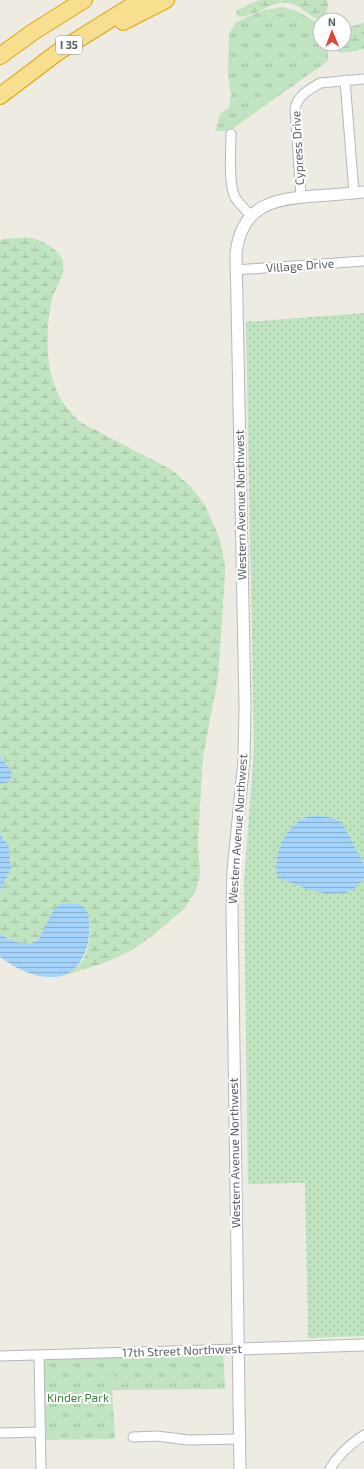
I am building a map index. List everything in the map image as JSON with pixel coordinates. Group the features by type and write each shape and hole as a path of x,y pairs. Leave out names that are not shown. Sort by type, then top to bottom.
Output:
{"highway":[{"path":"0,48 63,0"},
{"name":"I 35","path":"0,56 33,32 84,0"},
{"name":"I 35","path":"0,96 58,52 141,0"},
{"path":"31,73 166,0"}],"street":[{"name":"Cypress Drive","path":"301,197 296,104 300,97 320,83 364,79"},
{"path":"231,134 231,182 233,192 238,202 251,216 260,209 276,201 301,197 359,193 345,80"},
{"name":"Western Avenue Northwest","path":"240,1469 232,909 234,864 244,760 244,706 236,253 238,240 251,216"},
{"name":"Village Drive","path":"236,270 364,262"},
{"name":"17th Street Northwest","path":"0,1356 364,1345"},
{"path":"40,1355 42,1469"},
{"path":"0,1433 41,1432"},
{"path":"330,1469 341,1453 364,1434"},
{"path":"133,1437 157,1436 188,1440 240,1439"}],"green space":[{"path":"259,0 327,0 328,5 327,12 312,12 312,16 298,6 288,3 276,4 241,17 237,16 237,10"},
{"path":"282,7 299,12 312,20 312,52 328,52 328,61 229,131 215,131 220,114 229,108 231,95 228,76 229,34 236,22 261,11"},
{"path":"364,22 364,49 352,52 352,26"},
{"path":"32,238 39,240 52,247 63,261 64,266 62,275 53,296 48,329 49,364 56,389 61,400 80,422 172,470 191,487 203,502 212,521 220,540 225,566 218,678 203,756 198,842 200,876 196,890 184,909 152,936 130,951 107,962 63,976 79,965 88,949 90,936 87,911 41,936 33,942 24,944 0,934 0,891 11,868 11,859 4,838 0,833 0,784 6,782 10,768 0,756 0,240"},
{"path":"364,313 364,1336 308,1338 305,1183 248,1184 244,883 254,749 246,322"},
{"name":"Kinder Park","path":"223,1352 225,1389 112,1390 115,1439 44,1440 43,1358"},
{"path":"115,1374 115,1385 106,1386 105,1375"}],"water":[{"path":"0,757 10,768 12,775 9,782 0,784"},
{"path":"321,816 332,818 341,822 344,826 364,865 364,878 356,887 346,893 327,894 304,888 277,877 277,859 282,842 292,828 306,817"},
{"path":"0,833 9,848 11,868 0,891"},
{"path":"60,904 82,905 87,911 89,920 89,934 86,951 77,966 71,972 54,977 39,976 25,972 0,957 0,934 16,942 27,944 32,943 41,935 51,914"}]}
